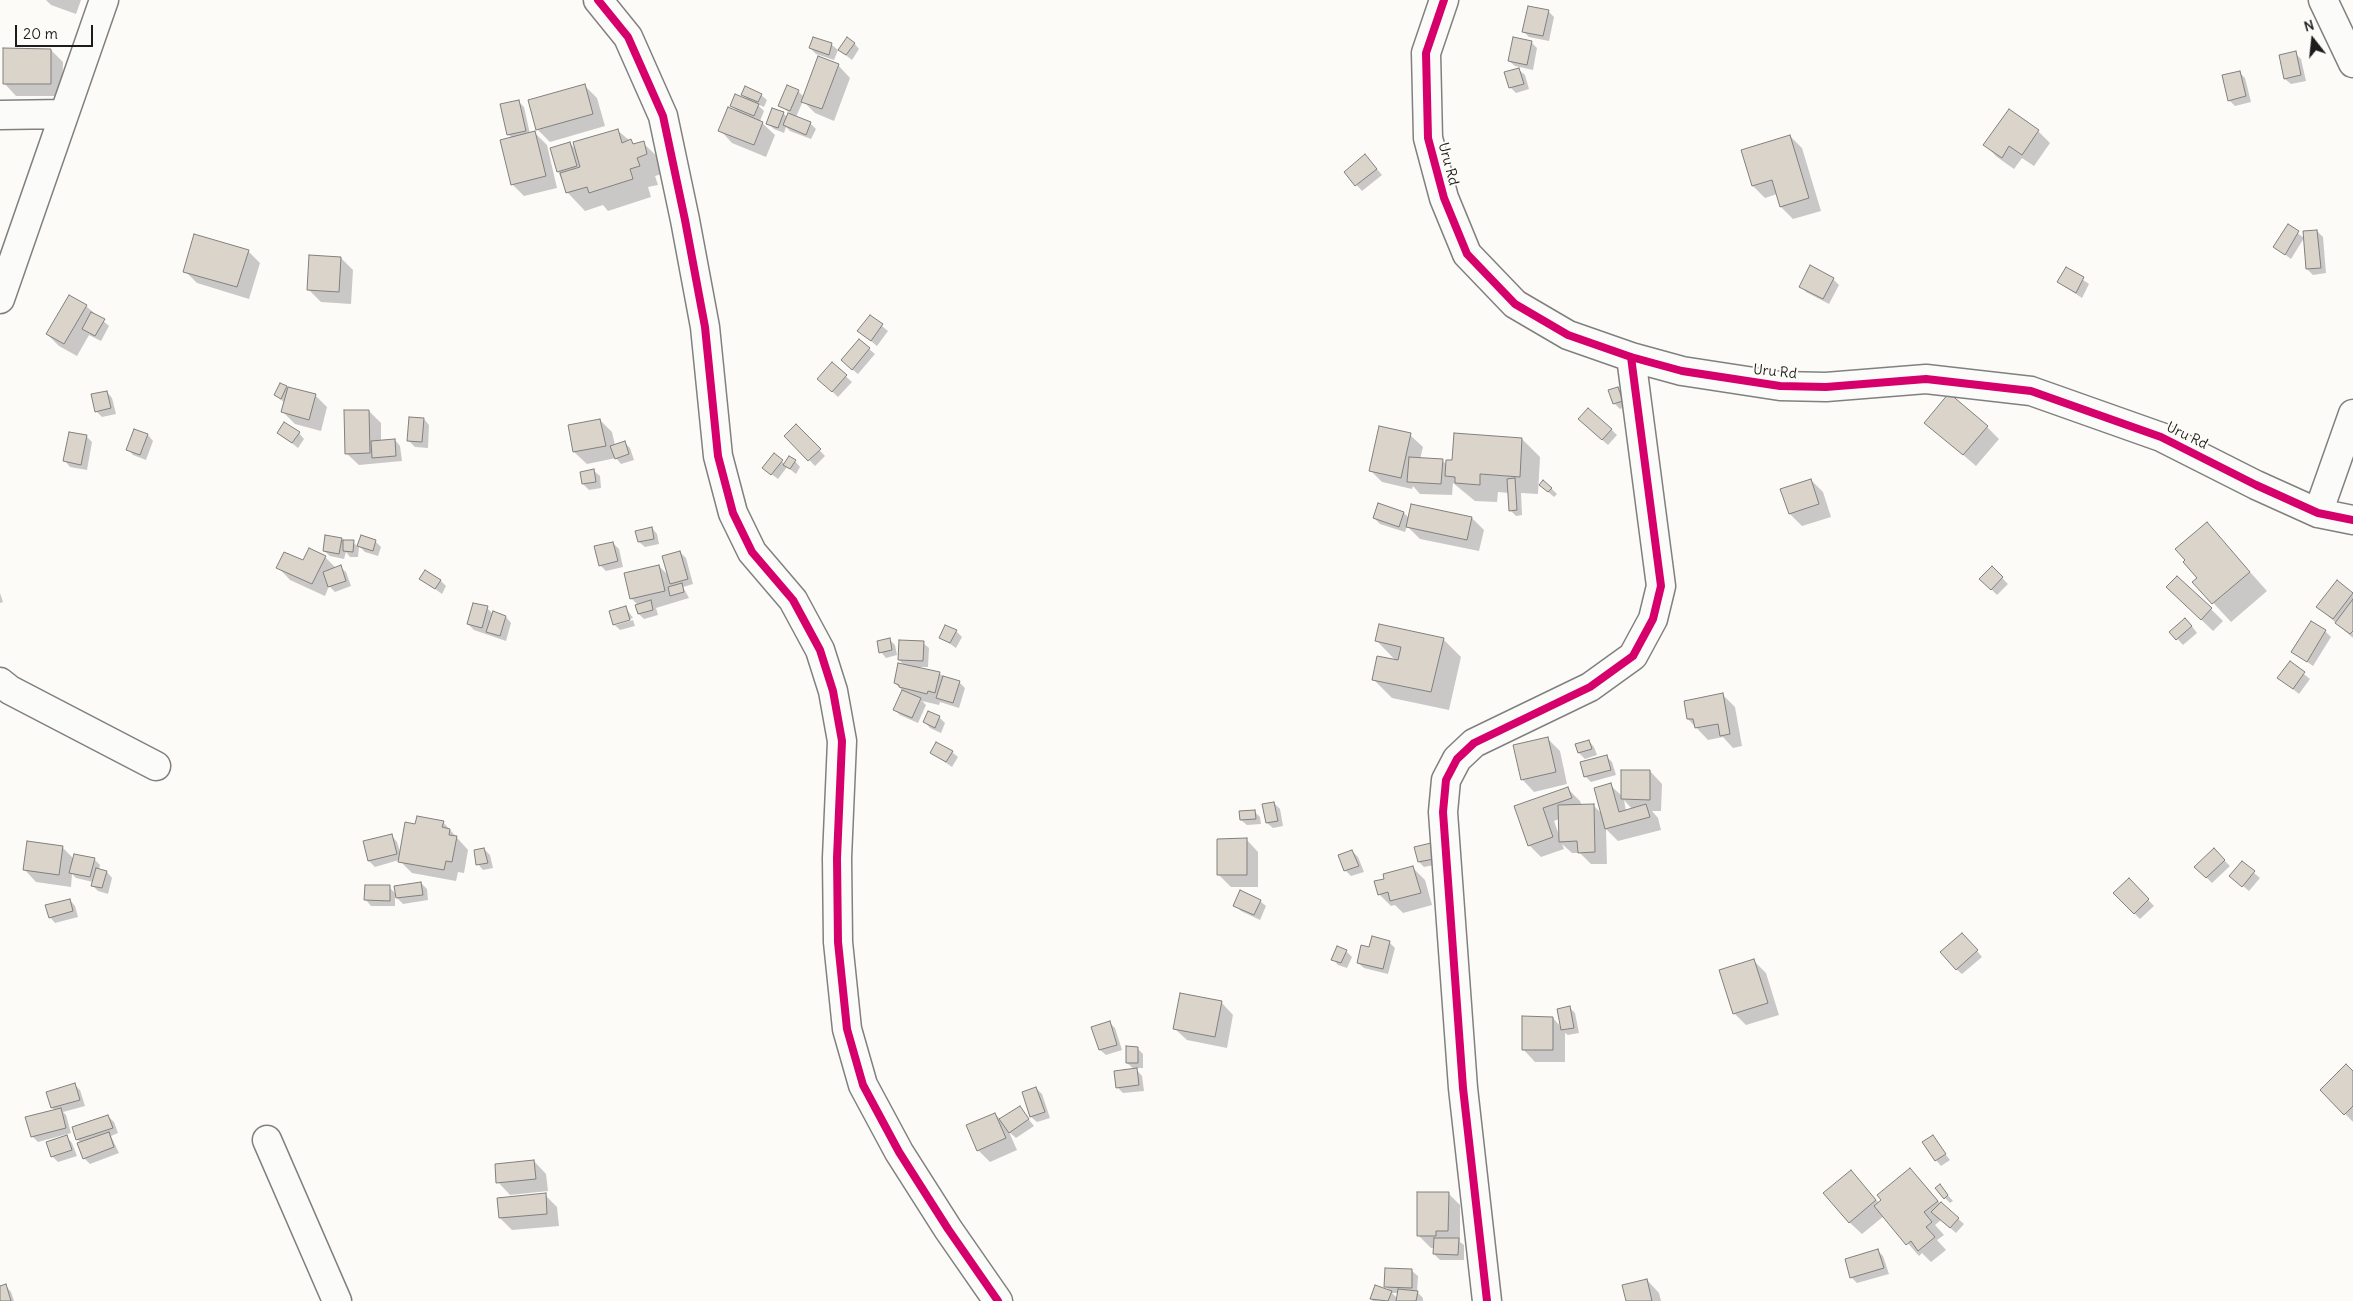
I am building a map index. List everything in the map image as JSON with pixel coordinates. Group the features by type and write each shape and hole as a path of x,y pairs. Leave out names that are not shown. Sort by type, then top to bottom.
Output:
{"street":[{"path":"0,299 104,0"},
{"path":"598,0 628,37 663,116 705,327 718,456 733,513 752,552 793,600 820,650 833,691 842,741 837,858 838,942 847,1028 863,1085 899,1152 948,1229 998,1301"},
{"name":"Uru Rd","path":"1444,0 1426,52 1428,138 1444,198 1467,254 1515,304 1568,335 1631,357 1682,371 1780,386 1826,387 1926,379 2031,391 2161,437 2318,513 2353,520"},
{"path":"2323,0 2353,64"},
{"path":"0,115 64,114"},
{"path":"1487,1301 1463,1088 1443,812 1446,780 1457,759 1474,743 1590,686 1633,656 1653,619 1661,586 1631,357"},
{"path":"2318,513 2353,414"},
{"path":"0,682 10,690 156,766"},
{"path":"267,1140 337,1301"}],"building":[{"path":"1528,6 1549,10 1543,36 1522,32"},
{"path":"813,37 832,43 829,55 809,48"},
{"path":"847,37 855,43 846,55 838,50"},
{"path":"1513,37 1532,41 1527,65 1508,61"},
{"path":"3,48 51,49 51,84 3,84"},
{"path":"2296,51 2301,75 2284,79 2279,55"},
{"path":"818,56 839,64 822,109 801,102"},
{"path":"1519,68 1524,84 1509,88 1504,72"},
{"path":"2240,71 2246,96 2228,101 2222,75"},
{"path":"585,84 593,114 536,130 528,100"},
{"path":"787,85 799,90 790,111 778,106"},
{"path":"745,86 762,94 758,102 741,95"},
{"path":"735,94 759,104 754,116 730,106"},
{"path":"519,100 526,131 507,135 500,104"},
{"path":"728,107 763,122 754,145 718,131"},
{"path":"772,108 784,112 778,128 766,124"},
{"path":"2009,109 2039,130 2022,155 2009,146 2002,158 1983,145"},
{"path":"788,113 811,122 806,135 783,125"},
{"path":"618,129 622,143 631,139 633,144 644,141 647,154 637,158 640,166 630,169 633,179 589,193 587,187 566,193 560,173 580,167 573,142"},
{"path":"535,131 546,176 511,185 500,140"},
{"path":"1790,135 1809,198 1780,207 1772,180 1752,186 1741,150"},
{"path":"570,142 577,166 557,172 550,148"},
{"path":"1365,154 1377,169 1355,186 1344,172"},
{"path":"2288,224 2299,231 2285,255 2273,247"},
{"path":"2317,230 2321,268 2306,269 2303,231"},
{"path":"194,234 249,250 237,287 183,272"},
{"path":"309,255 341,257 339,292 307,290"},
{"path":"1810,265 1834,278 1823,299 1799,287"},
{"path":"2066,267 2084,277 2076,293 2057,282"},
{"path":"69,295 87,305 64,344 46,334"},
{"path":"91,312 105,319 95,336 82,329"},
{"path":"870,315 883,324 871,341 857,331"},
{"path":"859,339 870,348 852,370 841,360"},
{"path":"832,362 847,375 832,392 817,379"},
{"path":"280,383 287,386 281,399 274,395"},
{"path":"288,387 316,394 309,420 281,412"},
{"path":"1618,387 1623,401 1613,404 1608,390"},
{"path":"107,391 111,408 95,412 91,394"},
{"path":"1949,393 1988,426 1963,455 1924,423"},
{"path":"1588,408 1612,429 1602,440 1578,419"},
{"path":"344,410 369,410 370,453 345,454"},
{"path":"409,417 424,418 422,442 407,441"},
{"path":"600,419 606,446 573,452 568,425"},
{"path":"284,422 300,432 292,443 277,433"},
{"path":"796,424 821,449 808,461 784,436"},
{"path":"1379,426 1411,433 1401,478 1369,471"},
{"path":"134,429 148,434 140,455 126,450"},
{"path":"69,432 87,435 81,465 63,461"},
{"path":"1454,433 1522,438 1520,477 1480,474 1480,485 1455,483 1455,477 1445,476 1446,460 1452,460"},
{"path":"395,439 396,456 372,458 371,441"},
{"path":"625,441 629,454 615,459 610,446"},
{"path":"774,453 783,460 771,475 762,468"},
{"path":"789,456 796,460 790,469 783,465"},
{"path":"1409,457 1443,459 1441,484 1407,482"},
{"path":"594,469 596,482 582,484 580,472"},
{"path":"1515,478 1517,510 1509,511 1507,479"},
{"path":"1811,479 1819,504 1789,514 1780,489"},
{"path":"1543,480 1552,488 1548,492 1539,485"},
{"path":"1378,503 1404,512 1399,527 1373,518"},
{"path":"1411,504 1472,517 1467,540 1406,527"},
{"path":"2207,522 2250,572 2212,604 2192,582 2197,578 2175,549"},
{"path":"652,527 654,539 638,542 635,531"},
{"path":"325,535 342,538 339,554 323,551"},
{"path":"361,535 376,540 373,551 357,546"},
{"path":"343,540 354,540 353,552 343,551"},
{"path":"613,542 618,561 599,566 594,546"},
{"path":"309,548 326,556 312,584 276,568 284,552 303,560"},
{"path":"680,551 688,579 670,584 662,556"},
{"path":"341,565 346,581 328,587 323,572"},
{"path":"659,565 665,591 630,599 624,573"},
{"path":"1992,566 2003,577 1991,590 1979,579"},
{"path":"425,570 441,580 435,589 419,579"},
{"path":"2177,576 2212,608 2201,620 2166,587"},
{"path":"2337,580 2353,593 2333,619 2316,607"},
{"path":"682,583 684,592 670,596 668,587"},
{"path":"2353,599 2353,631 2350,634 2335,623"},
{"path":"651,600 653,610 638,614 635,605"},
{"path":"473,603 488,606 482,628 467,624"},
{"path":"626,606 630,620 613,625 609,611"},
{"path":"493,611 506,616 500,636 486,632"},
{"path":"2185,618 2192,626 2176,640 2169,632"},
{"path":"2311,621 2326,630 2307,662 2291,652"},
{"path":"1379,624 1444,638 1431,692 1372,680 1377,656 1398,660 1401,647 1375,641"},
{"path":"945,625 957,630 950,643 939,638"},
{"path":"890,638 892,650 879,653 877,641"},
{"path":"899,640 924,641 923,661 898,660"},
{"path":"2290,661 2305,672 2293,689 2277,678"},
{"path":"898,663 940,672 935,693 928,691 927,694 899,687 899,685 894,683"},
{"path":"943,676 960,681 953,703 936,698"},
{"path":"902,690 921,698 912,718 893,710"},
{"path":"1723,693 1730,734 1720,736 1718,724 1695,728 1693,719 1687,719 1684,701"},
{"path":"928,711 940,716 935,728 923,722"},
{"path":"1548,737 1556,772 1521,780 1513,745"},
{"path":"1589,740 1592,749 1578,753 1575,744"},
{"path":"936,742 953,751 946,762 930,753"},
{"path":"1607,755 1611,770 1584,777 1580,762"},
{"path":"1621,770 1650,770 1650,800 1621,799"},
{"path":"1611,783 1619,812 1646,804 1650,817 1605,829 1594,788"},
{"path":"1568,787 1572,798 1543,808 1553,837 1528,846 1514,806"},
{"path":"1274,802 1278,821 1266,823 1262,804"},
{"path":"1594,804 1595,852 1578,853 1577,841 1559,842 1558,805"},
{"path":"1255,810 1256,819 1240,820 1239,811"},
{"path":"417,816 444,821 442,827 450,829 449,835 457,836 452,862 446,861 444,870 398,862 405,822 415,824"},
{"path":"392,834 397,854 368,861 363,841"},
{"path":"1247,838 1247,875 1217,875 1217,839"},
{"path":"27,841 63,846 59,875 23,870"},
{"path":"1431,843 1434,859 1418,862 1414,847"},
{"path":"484,848 488,863 476,865 474,850"},
{"path":"2214,848 2225,860 2206,878 2194,867"},
{"path":"1352,850 1359,866 1344,871 1338,855"},
{"path":"74,854 95,858 90,877 69,873"},
{"path":"2242,861 2255,871 2242,887 2229,876"},
{"path":"1413,866 1421,893 1390,901 1388,892 1378,895 1374,881 1384,879 1383,874"},
{"path":"96,868 107,871 102,888 91,886"},
{"path":"2129,878 2149,899 2134,914 2113,893"},
{"path":"421,882 423,895 396,898 394,886"},
{"path":"365,885 390,885 390,901 364,900"},
{"path":"1240,890 1261,900 1254,915 1233,906"},
{"path":"70,899 73,911 49,918 45,905"},
{"path":"1962,933 1978,950 1956,970 1940,952"},
{"path":"1372,936 1390,941 1383,969 1357,963 1361,945 1369,947"},
{"path":"1337,946 1347,950 1341,963 1331,960"},
{"path":"1754,959 1768,1003 1733,1014 1719,970"},
{"path":"1180,993 1222,1001 1215,1037 1173,1029"},
{"path":"1570,1006 1574,1028 1561,1030 1557,1009"},
{"path":"1522,1016 1553,1017 1553,1050 1522,1050"},
{"path":"1110,1021 1117,1045 1099,1050 1091,1027"},
{"path":"1126,1046 1138,1047 1138,1063 1126,1063"},
{"path":"2346,1064 2353,1071 2353,1106 2344,1115 2320,1090"},
{"path":"1137,1068 1139,1085 1116,1088 1114,1071"},
{"path":"75,1083 80,1100 51,1108 46,1092"},
{"path":"1036,1087 1045,1112 1030,1117 1022,1092"},
{"path":"1020,1106 1029,1119 1009,1133 999,1119"},
{"path":"61,1108 66,1128 31,1137 25,1117"},
{"path":"995,1113 1006,1138 977,1151 966,1125"},
{"path":"108,1115 113,1128 76,1140 72,1127"},
{"path":"109,1132 114,1147 83,1159 77,1143"},
{"path":"67,1135 72,1150 51,1157 46,1142"},
{"path":"1933,1135 1946,1154 1935,1161 1922,1142"},
{"path":"534,1160 536,1179 496,1183 495,1164"},
{"path":"1910,1168 1938,1201 1924,1212 1932,1222 1926,1227 1935,1237 1918,1251 1911,1241 1906,1245 1874,1206 1881,1200 1877,1195"},
{"path":"1851,1170 1876,1200 1849,1223 1823,1193"},
{"path":"1940,1184 1948,1195 1944,1199 1935,1188"},
{"path":"1417,1192 1449,1192 1448,1231 1436,1231 1436,1236 1417,1236"},
{"path":"546,1193 547,1214 499,1218 497,1198"},
{"path":"1941,1202 1959,1218 1950,1228 1931,1212"},
{"path":"1434,1238 1459,1238 1458,1255 1433,1254"},
{"path":"1878,1249 1884,1268 1850,1278 1845,1259"},
{"path":"1385,1268 1412,1269 1412,1288 1384,1287"},
{"path":"1647,1279 1652,1301 1626,1301 1622,1285"},
{"path":"6,1284 11,1301 0,1301 0,1286"},
{"path":"1375,1285 1392,1291 1388,1301 1370,1299"},
{"path":"1398,1289 1418,1291 1416,1301 1396,1301"}],"cycle path":[{"path":"598,0 628,37 663,116 705,327 718,456 733,513 752,552 793,600 820,650 833,691 842,741 837,858 838,942 847,1029 863,1085 899,1152 948,1229 998,1301"},
{"path":"1444,0 1426,53 1428,138 1444,198 1467,254 1515,304 1568,335 1631,357 1682,371 1780,386 1826,387 1926,379 2031,391 2161,437 2256,485 2318,513 2353,520"},
{"path":"1487,1301 1463,1088 1443,812 1446,780 1457,759 1474,743 1590,687 1633,656 1653,619 1661,586 1631,357"}]}
